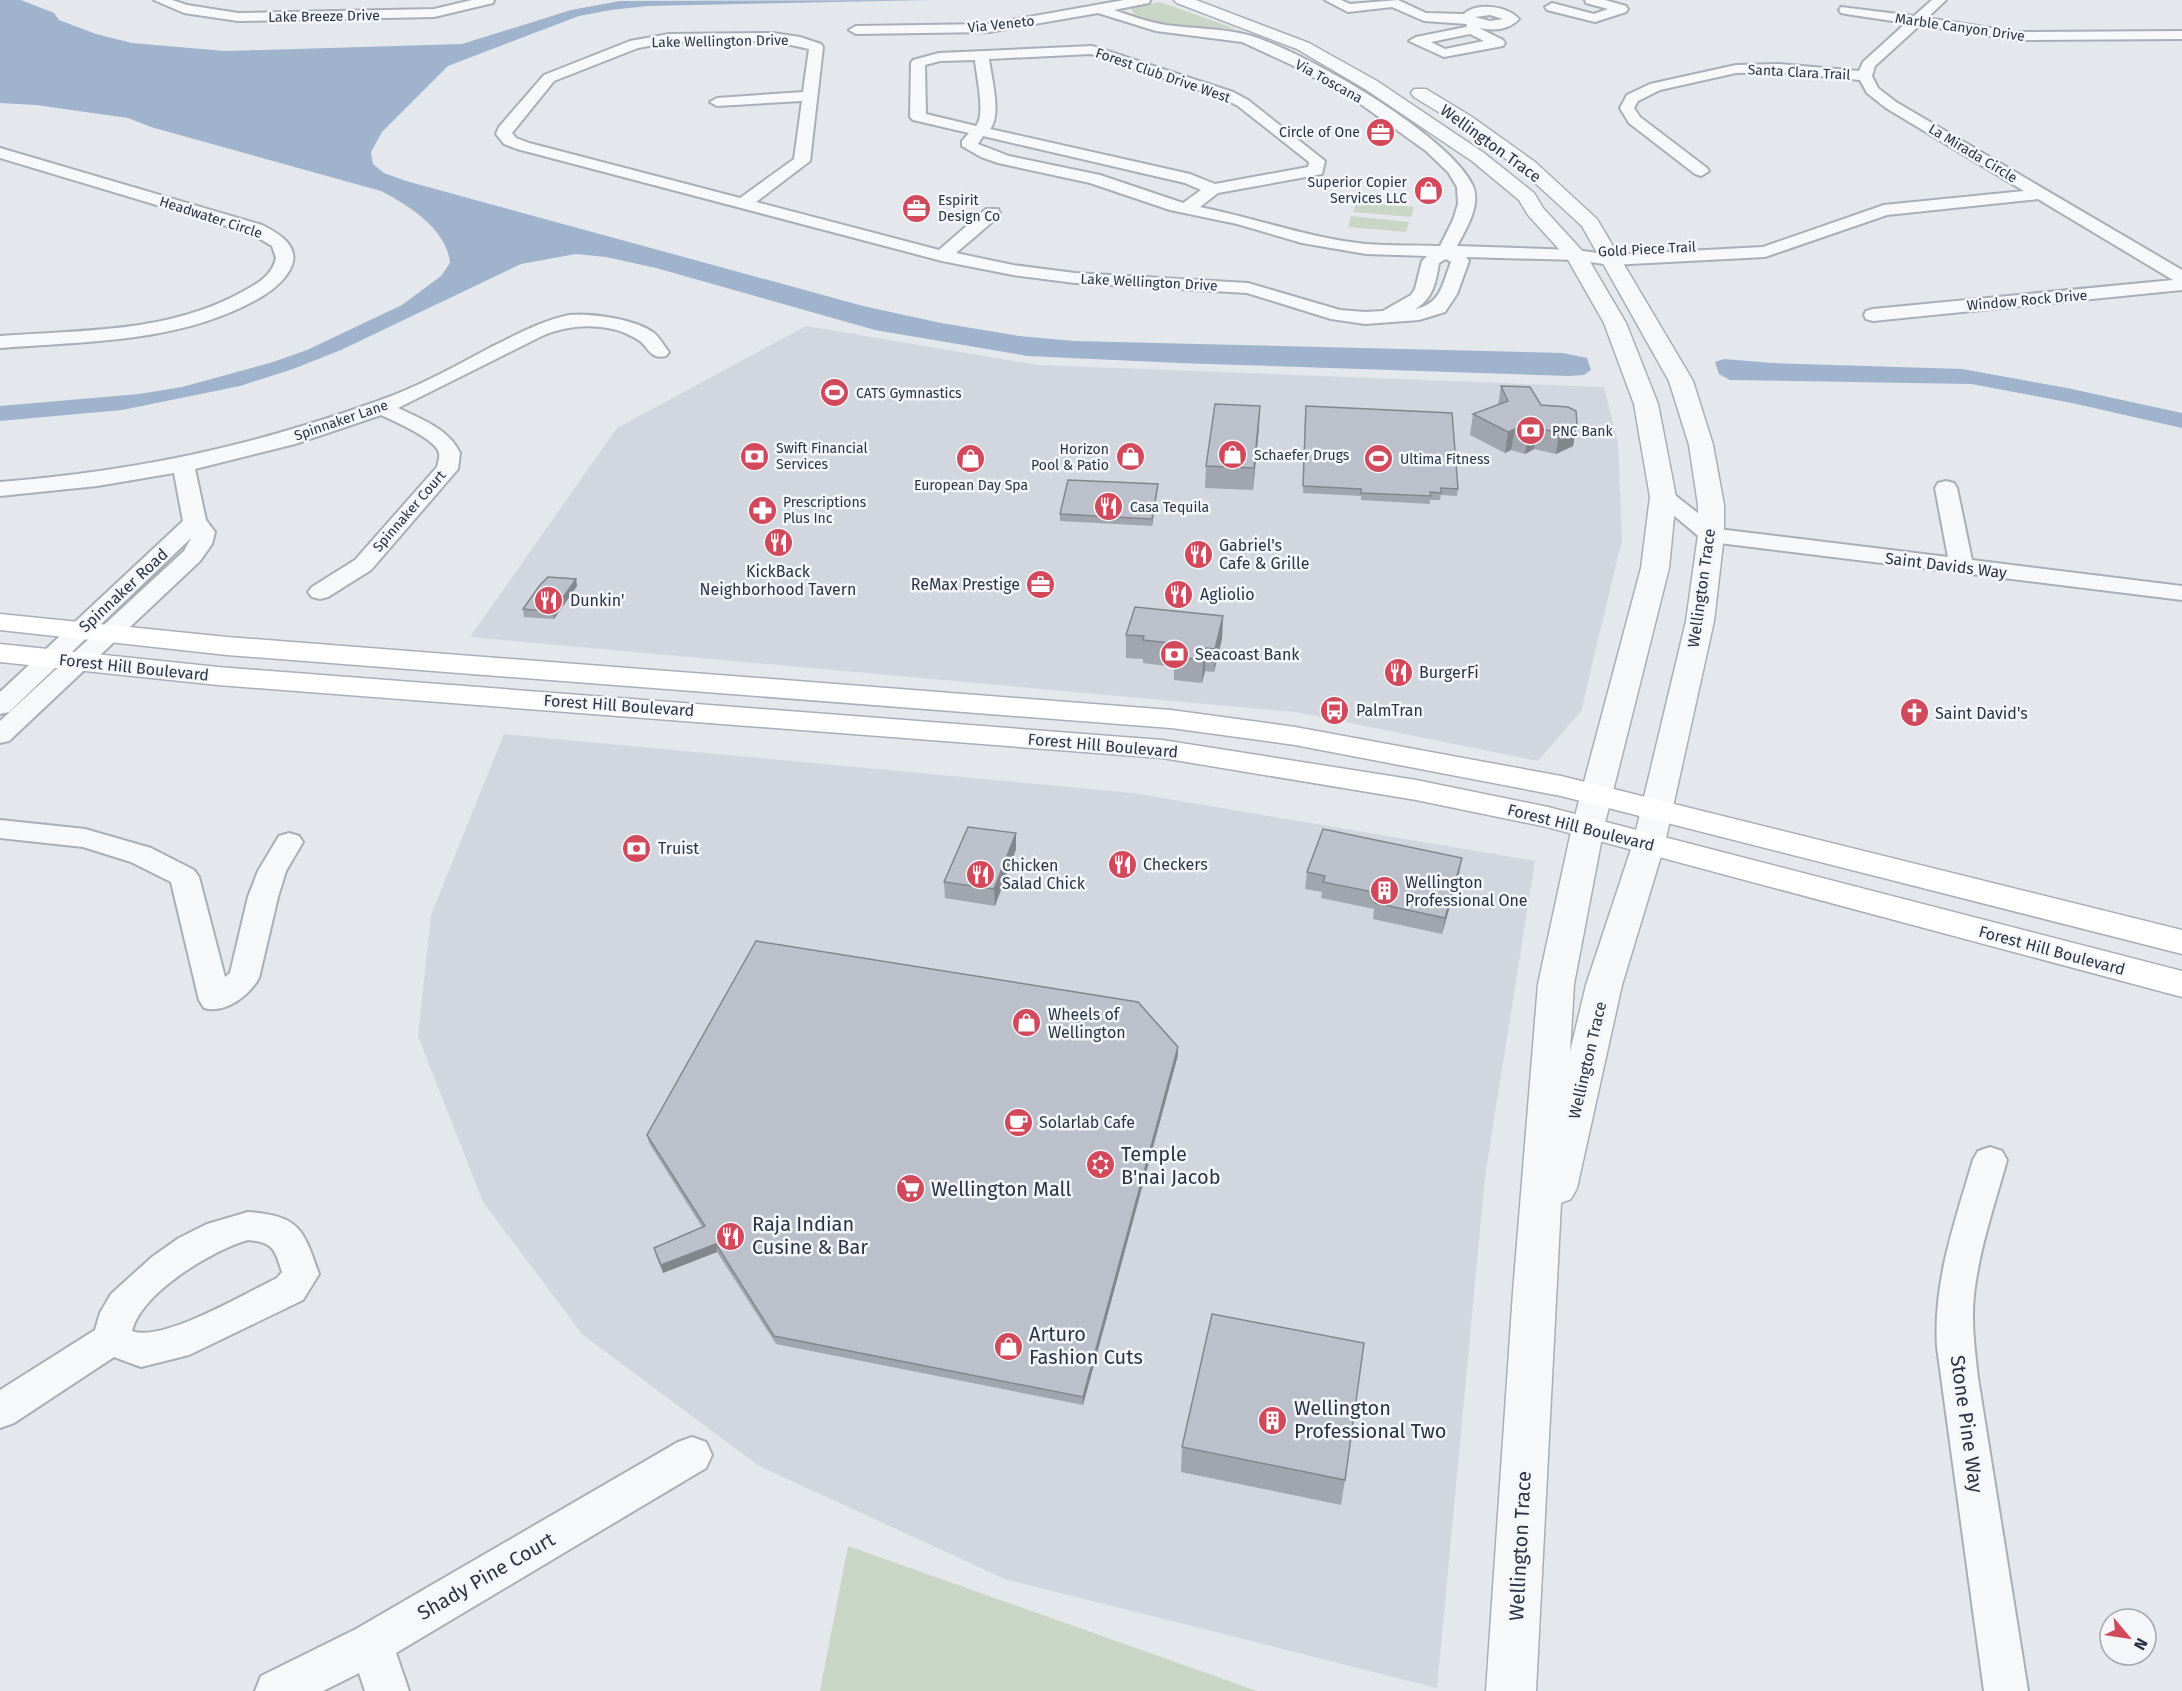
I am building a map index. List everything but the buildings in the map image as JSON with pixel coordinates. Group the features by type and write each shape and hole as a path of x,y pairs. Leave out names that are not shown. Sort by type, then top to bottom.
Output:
{"main road":[{"name":"Forest Hill Boulevard","path":"0,622 70,651 109,635 1171,719 1295,736 1420,758 1592,811 1653,826 2182,984"},
{"name":"Forest Hill Boulevard","path":"0,652 70,651 218,676 1162,749 1416,790 1592,811"},
{"name":"Forest Hill Boulevard","path":"1653,826 1711,824 2182,942"}],"street":[{"name":"Lake Breeze Drive","path":"160,0 177,7 200,12 249,16 434,13 488,0"},
{"name":"Via Veneto","path":"856,30 989,28 1144,0"},
{"name":"Wellington Trace","path":"1182,0 1303,46 1371,85 1478,157 1527,197 1535,211 1576,255 1614,323 1646,404 1663,497 1655,568 1592,811 1556,984 1534,1292 1511,1691"},
{"name":"Wellington Trace","path":"1217,0 1339,50 1405,84 1466,121 1528,166 1590,224 1681,381 1701,445 1711,505 1711,536 1700,621 1653,826 1604,985 1534,1292"},
{"path":"1331,0 1348,8 1390,1 1424,17 1502,24 1512,19 1534,16 1552,6 1573,0"},
{"path":"1465,0 1474,20"},
{"path":"1552,6 1595,18 1621,9 1591,0"},
{"path":"1865,76 1870,62 1940,0"},
{"name":"Via Toscana","path":"1099,9 1145,25 1226,35 1256,43 1324,77 1394,120 1451,165 1463,181 1466,190 1465,211 1446,251"},
{"name":"Marble Canyon Drive","path":"1846,10 2026,37 2182,35"},
{"name":"Lake Wellington Drive","path":"743,204 802,161 816,47 810,43 773,38 650,41 635,44 549,78 504,130 506,138 523,146 743,204 942,256 1012,270 1075,278 1242,287 1270,293 1325,313 1351,317 1378,318 1419,314 1438,308 1448,294 1460,261 1446,251"},
{"name":"Forest Club Drive West","path":"1186,209 1213,189 1309,173 1316,171 1317,161 1243,103 1228,95 1110,54 1075,49 939,57 918,63 918,117 1190,179 1213,189"},
{"path":"981,54 988,108 987,123 970,141 970,146 981,152 1112,183 1162,204 1240,220 1327,244 1380,250 1576,255"},
{"name":"Santa Clara Trail","path":"1701,171 1634,120 1627,108 1632,98 1655,87 1736,69 1779,68 1865,76"},
{"name":"La Mirada Circle","path":"1865,76 1872,90 1886,102 2182,278"},
{"path":"717,102 810,96"},
{"name":"Headwater Circle","path":"0,153 256,230 278,242 284,250 285,258 277,276 266,286 233,305 200,317 134,332 0,342"},
{"name":"Gold Piece Trail","path":"1576,255 1765,252 1884,210 2041,194"},
{"path":"942,256 992,213"},
{"name":"Window Rock Drive","path":"1873,315 2182,285"},
{"name":"Spinnaker Lane","path":"0,489 90,481 183,465 281,441 381,407 426,388 546,327 570,320 594,321 645,335 659,352"},
{"name":"Spinnaker Court","path":"320,592 363,565 447,469 450,461 450,454 443,442 381,407"},
{"name":"Spinnaker Road","path":"109,635 192,556 201,544 204,532 195,522 183,465"},
{"path":"1946,488 1962,567"},
{"path":"1663,497 1711,536"},
{"name":"Spinnaker Road","path":"70,651 195,522"},
{"name":"Saint Davids Way","path":"1711,536 2182,593"},
{"path":"0,706 70,651"},
{"path":"0,735 70,651"},
{"path":"0,829 85,838 141,855 184,877 215,1000 244,978 266,888 272,871 289,842"},
{"name":"Stone Pine Way","path":"1990,1160 1963,1260 1956,1295 1955,1333 1959,1378 2006,1691"},
{"path":"0,1411 111,1339 122,1306 155,1274 179,1257 238,1226 274,1227 287,1238 299,1257 301,1274 290,1289 176,1344 141,1351 111,1339"},
{"name":"Shady Pine Court","path":"277,1691 371,1644 692,1455"},
{"path":"371,1644 387,1691"}],"shaded area":[{"path":"806,326 1038,365 1604,387 1618,442 1622,540 1581,711 1538,761 1295,712 470,637 617,428"},
{"path":"504,734 1133,793 1535,861 1485,1176 1437,1688 1005,1579 759,1466 583,1335 483,1202 418,1036 431,915"}],"green space":[{"path":"1160,2 1236,29 1169,25 1134,14 1131,8"},
{"path":"1357,202 1414,207 1411,217 1353,212"},
{"path":"1351,216 1409,222 1406,232 1348,227"},
{"path":"848,1546 1257,1691 820,1691"}],"water":[{"path":"0,0 21,0 54,13 59,20 96,34 132,43 225,51 462,44 571,10 620,1 932,0 648,6 579,16 448,66 382,132 371,152 373,164 384,173 406,181 863,306 941,323 1019,336 1074,341 1563,353 1587,358 1591,370 1584,375 1569,376 1028,356 875,330 656,268 606,257 576,254 521,264 341,350 240,386 122,410 0,421 0,406 139,394 182,387 273,362 307,350 402,305 441,276 450,263 442,239 434,229 403,203 381,191 151,127 128,118 36,105 0,103"},
{"path":"1724,359 1772,363 1962,369 2067,388 2182,413 2182,428 2072,403 1971,384 1730,380 1719,374 1715,362"}],"place":[{"name":"Circle of One","path":"1381,132"},
{"name":"Superior Copier Services LLC","path":"1428,190"},
{"name":"Espirit Design Co","path":"917,208"},
{"name":"CATS Gymnastics","path":"835,393"},
{"name":"PNC Bank","path":"1531,431"},
{"name":"Schaefer Drugs","path":"1233,455"},
{"name":"Swift Financial Services","path":"755,456"},
{"name":"Horizon Pool & Patio","path":"1130,457"},
{"name":"European Day Spa","path":"971,458"},
{"name":"Ultima Fitness","path":"1379,459"},
{"name":"Casa Tequila","path":"1109,507"},
{"name":"Prescriptions Plus Inc","path":"762,510"},
{"name":"KickBack Neighborhood Tavern","path":"778,543"},
{"name":"Gabriel's Cafe & Grille","path":"1198,554"},
{"name":"ReMax Prestige","path":"1041,584"},
{"name":"Agliolio","path":"1179,594"},
{"name":"Dunkin'","path":"549,600"},
{"name":"Seacoast Bank","path":"1174,654"},
{"name":"BurgerFi","path":"1398,672"},
{"name":"PalmTran","path":"1335,710"},
{"name":"Saint David's","path":"1914,713"},
{"name":"Truist","path":"637,848"},
{"name":"Checkers","path":"1122,864"},
{"name":"Chicken Salad Chick","path":"981,874"},
{"name":"Wellington Professional One","path":"1384,891"},
{"name":"Wheels of Wellington","path":"1027,1023"},
{"name":"Solarlab Cafe","path":"1018,1122"},
{"name":"Temple B'nai Jacob","path":"1100,1165"},
{"name":"Wellington Mall","path":"910,1189"},
{"name":"Raja Indian Cusine & Bar","path":"731,1236"},
{"name":"Arturo Fashion Cuts","path":"1008,1346"},
{"name":"Wellington Professional Two","path":"1273,1420"}]}
